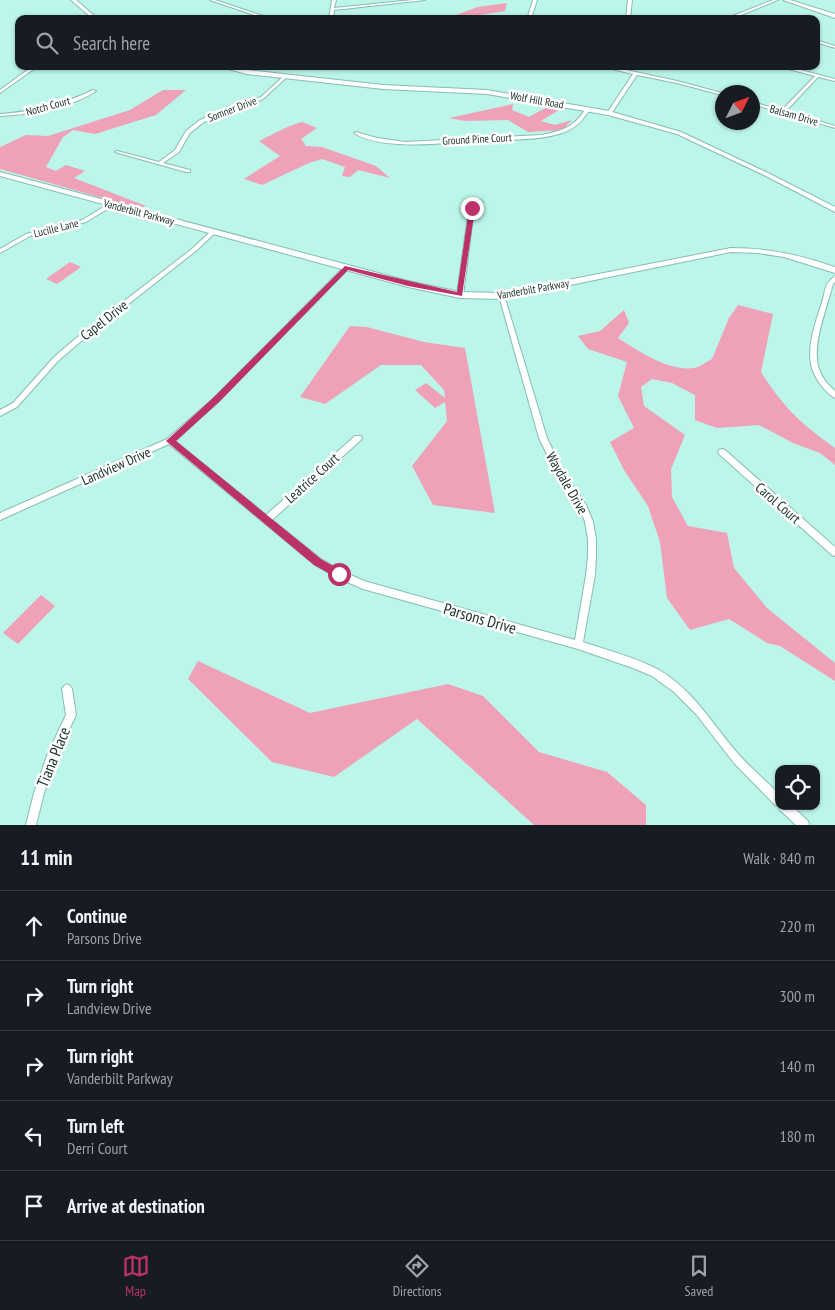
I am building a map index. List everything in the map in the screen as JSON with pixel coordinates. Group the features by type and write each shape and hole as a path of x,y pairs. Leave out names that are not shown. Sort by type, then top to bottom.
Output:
{"street":[{"path":"73,0 90,15"},
{"path":"212,0 258,15"},
{"path":"332,15 334,0"},
{"path":"333,9 423,0"},
{"path":"530,15 535,0"},
{"path":"628,15 630,0"},
{"path":"738,14 776,0"},
{"path":"785,0 835,16"},
{"path":"820,42 835,47"},
{"path":"0,92 30,70"},
{"name":"Wolf Hill Road","path":"248,70 383,88 487,92 609,113 680,133 768,175 835,210"},
{"path":"618,70 715,92"},
{"path":"792,70 835,80"},
{"path":"609,113 636,74"},
{"name":"Somner Drive","path":"160,163 176,151 188,132 202,121 262,98 286,76"},
{"path":"783,112 816,77"},
{"name":"Notch Court","path":"0,115 25,112 84,96 94,90"},
{"name":"Balsam Drive","path":"760,105 835,127"},
{"name":"Ground Pine Court","path":"356,133 369,139 392,143 541,136 574,127 588,109"},
{"path":"117,152 188,171"},
{"name":"Vanderbilt Parkway","path":"0,174 347,268 460,295 502,296 731,250 756,250 781,254 812,261 835,270"},
{"path":"460,295 472,208 480,202"},
{"name":"Lucille Lane","path":"0,251 28,235 84,221 112,204"},
{"name":"Capel Drive","path":"0,414 22,398 63,353 195,249 213,232"},
{"name":"Landview Drive","path":"0,517 170,441 216,400 347,268"},
{"path":"835,278 830,284 814,350 813,362 817,374 835,395"},
{"name":"Waydale Drive","path":"502,296 550,457 582,506 589,522 592,538 592,559 578,645"},
{"name":"Leatrice Court","path":"267,519 358,438"},
{"name":"Parsons Drive","path":"170,441 318,562 339,574 363,585 578,645 655,673 677,689 699,711 737,760 775,797"},
{"name":"Carol Court","path":"722,452 835,552"},
{"name":"Tiana Place","path":"31,825 53,753 71,715 67,689"},
{"path":"788,810 804,825"}],"shaded area":[{"path":"507,3 505,11 479,15 456,15 478,7"},
{"path":"163,90 186,90 156,115 95,134 73,130 63,137 46,167 56,171 66,165 85,171 74,178 146,206 138,208 0,169 0,147 26,135 48,136 130,110"},
{"path":"513,104 512,110 529,117 549,106 559,110 541,121 555,125 572,120 562,130 528,132 508,120 465,121 449,118"},
{"path":"302,122 317,128 301,139 306,146 322,147 376,166 390,178 358,170 350,177 342,176 345,167 322,159 262,185 244,179 280,156 259,141"},
{"path":"70,262 81,267 57,284 46,279"},
{"path":"738,305 773,314 761,372 785,405 812,431 835,448 835,465 820,453 793,443 759,425 717,428 695,420 695,395 672,383 652,379 641,387 644,406 685,435 671,469 672,497 688,526 727,533 734,568 767,608 835,663 835,681 780,646 767,643 729,619 690,630 667,598 660,542 648,506 624,470 610,442 634,428 618,396 627,362 588,349 578,336 600,331 624,310 629,323 618,338 644,354 674,367 694,368 712,359 729,318"},
{"path":"350,326 367,327 424,342 465,348 495,513 433,505 412,466 447,421 445,402 435,408 415,390 426,383 445,398 444,390 421,365 381,365 325,404 300,397"},
{"path":"41,595 55,606 18,644 3,633"},
{"path":"198,661 310,713 448,684 483,696 539,752 607,772 646,805 646,825 534,825 417,719 334,777 272,762 188,679"}],"route":[{"path":"339,574 318,562 170,441 216,400 347,268 460,295 472,208"}]}
